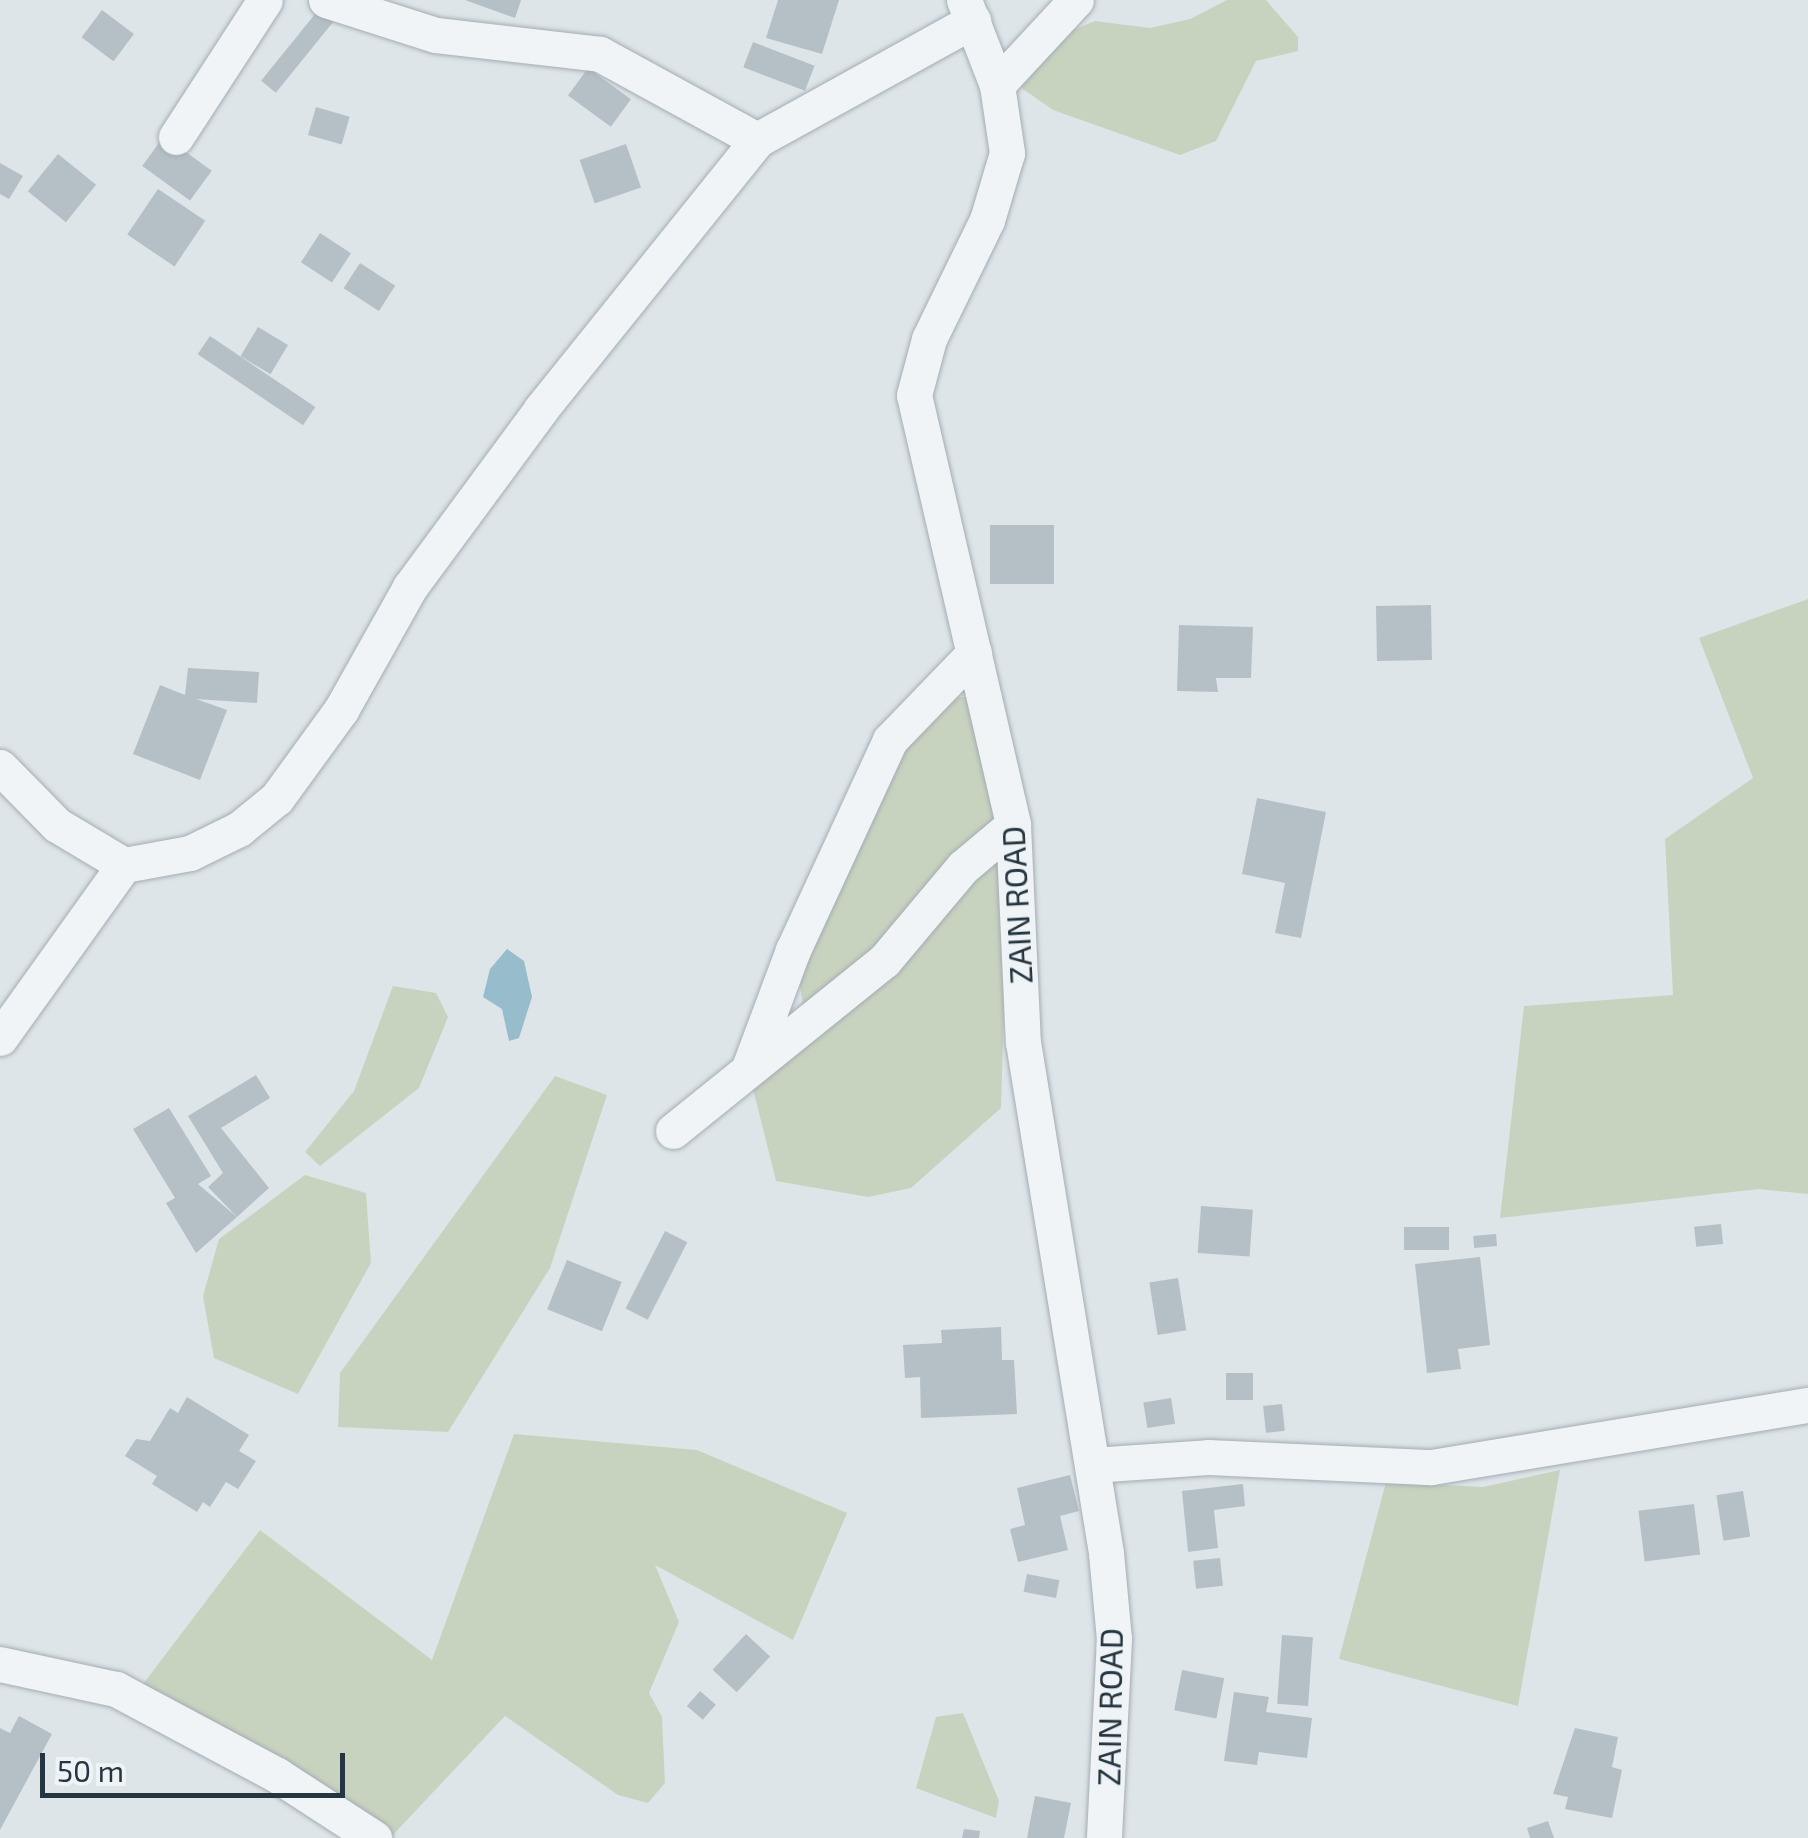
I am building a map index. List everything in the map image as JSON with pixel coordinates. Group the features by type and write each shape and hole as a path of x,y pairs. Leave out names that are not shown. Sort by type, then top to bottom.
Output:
{"street":[{"path":"176,136 266,0"},
{"path":"326,0 436,35 600,54 652,77 757,140"},
{"path":"997,85 1076,0"},
{"path":"0,767 57,825 124,865 190,852 239,829 278,798 341,710 410,588 542,409 757,140 969,11"},
{"name":"ZAIN ROAD","path":"969,11 997,85 1006,153 987,220 929,339 914,395 1013,825 1023,1042 1092,1465 1114,1639 1104,1838"},
{"path":"750,1065 793,950 890,740 974,653"},
{"path":"673,1131 750,1065 884,961 963,868 1013,825"},
{"path":"0,1038 124,865"},
{"path":"1092,1465 1208,1457 1432,1467 1808,1405"},
{"path":"0,1664 116,1689 277,1775 374,1838"}],"green space":[{"path":"1227,0 1266,0 1298,37 1298,51 1256,61 1216,141 1180,155 1053,110 1020,87 1043,42 1095,21 1150,28 1190,19"},
{"path":"1808,599 1808,1194 1759,1189 1500,1218 1524,1006 1673,995 1665,839 1753,778 1699,638"},
{"path":"956,697 986,697 1008,871 1001,1108 911,1188 868,1197 776,1181 751,1081 807,1035 795,950 880,774"},
{"path":"393,986 436,993 448,1017 419,1088 320,1166 305,1152 354,1091"},
{"path":"555,1076 607,1095 550,1268 448,1432 338,1427 340,1373"},
{"path":"305,1175 366,1193 371,1263 298,1394 214,1358 203,1296 219,1239"},
{"path":"514,1434 697,1450 847,1513 793,1640 655,1565 679,1622 649,1693 662,1717 665,1783 648,1803 618,1795 505,1716 390,1838 137,1692 260,1530 432,1660"},
{"path":"1560,1470 1518,1706 1339,1659 1386,1482 1483,1487"},
{"path":"963,1713 999,1801 996,1818 916,1788 936,1717"}],"water":[{"path":"507,949 524,961 532,997 519,1038 509,1041 502,1009 483,997 490,969"}],"building":[{"path":"465,0 521,0 515,18"},
{"path":"778,0 839,0 822,54 766,38"},
{"path":"324,3 339,15 276,93 261,81"},
{"path":"102,10 134,34 113,61 82,37"},
{"path":"753,42 815,66 805,91 743,67"},
{"path":"588,68 631,99 611,127 568,96"},
{"path":"316,107 350,117 342,145 308,135"},
{"path":"164,136 212,171 190,201 142,166"},
{"path":"626,144 641,187 595,203 580,160"},
{"path":"58,154 96,185 66,222 28,191"},
{"path":"0,163 23,176 9,199 0,194"},
{"path":"158,189 205,221 174,266 127,235"},
{"path":"320,233 351,253 332,283 301,262"},
{"path":"360,263 395,286 379,311 344,288"},
{"path":"258,327 288,345 270,374 240,356"},
{"path":"210,336 315,407 303,425 198,354"},
{"path":"990,525 1054,525 1054,584 990,584"},
{"path":"1431,605 1432,660 1377,661 1376,606"},
{"path":"1179,625 1253,627 1251,678 1216,678 1218,692 1177,691"},
{"path":"188,668 259,672 257,703 196,699 227,710 200,780 133,754 160,685 185,695"},
{"path":"1257,798 1326,812 1301,938 1275,933 1285,883 1242,874"},
{"path":"256,1075 270,1098 221,1128 269,1188 237,1217 208,1187 223,1173 188,1116"},
{"path":"169,1108 211,1176 198,1184 237,1217 196,1253 166,1203 175,1198 133,1129"},
{"path":"1201,1206 1253,1210 1250,1257 1198,1253"},
{"path":"1721,1224 1723,1244 1696,1247 1694,1227"},
{"path":"1404,1227 1449,1227 1449,1250 1404,1250"},
{"path":"665,1231 687,1242 648,1320 626,1309"},
{"path":"1496,1234 1497,1246 1474,1248 1473,1236"},
{"path":"1480,1257 1490,1345 1458,1349 1461,1369 1427,1373 1415,1264"},
{"path":"567,1260 622,1282 602,1331 547,1309"},
{"path":"1178,1278 1186,1330 1158,1335 1149,1283"},
{"path":"1001,1327 1002,1360 1014,1360 1017,1414 921,1418 920,1377 905,1378 903,1345 942,1343 941,1330"},
{"path":"1226,1373 1253,1373 1253,1400 1226,1400"},
{"path":"187,1397 249,1435 239,1451 256,1461 238,1489 226,1482 210,1507 203,1502 197,1512 152,1484 157,1476 125,1456 136,1439 150,1441 170,1408 178,1413"},
{"path":"1171,1398 1175,1424 1147,1428 1143,1402"},
{"path":"1282,1404 1285,1431 1266,1433 1263,1406"},
{"path":"1070,1475 1079,1511 1060,1516 1068,1550 1018,1562 1010,1529 1025,1525 1017,1488"},
{"path":"1243,1484 1245,1506 1214,1510 1218,1548 1188,1552 1182,1491"},
{"path":"1743,1491 1750,1536 1724,1541 1716,1495"},
{"path":"1694,1504 1700,1555 1645,1561 1638,1511"},
{"path":"1220,1558 1223,1586 1196,1589 1193,1561"},
{"path":"1027,1574 1059,1580 1056,1598 1024,1592"},
{"path":"746,1634 770,1657 737,1692 713,1670"},
{"path":"1282,1635 1313,1637 1308,1706 1277,1704"},
{"path":"1182,1670 1224,1678 1216,1718 1174,1710"},
{"path":"700,1691 716,1705 703,1720 687,1706"},
{"path":"1234,1692 1269,1697 1266,1712 1312,1718 1307,1758 1259,1752 1257,1765 1224,1761"},
{"path":"19,1716 52,1734 0,1830 0,1728 10,1733"},
{"path":"1575,1728 1618,1737 1612,1767 1622,1770 1612,1818 1565,1809 1568,1797 1553,1794"},
{"path":"1035,1796 1071,1803 1064,1838 1027,1838"},
{"path":"1548,1821 1554,1838 1530,1838 1527,1828"},
{"path":"964,1829 980,1831 979,1838 962,1838"}]}
